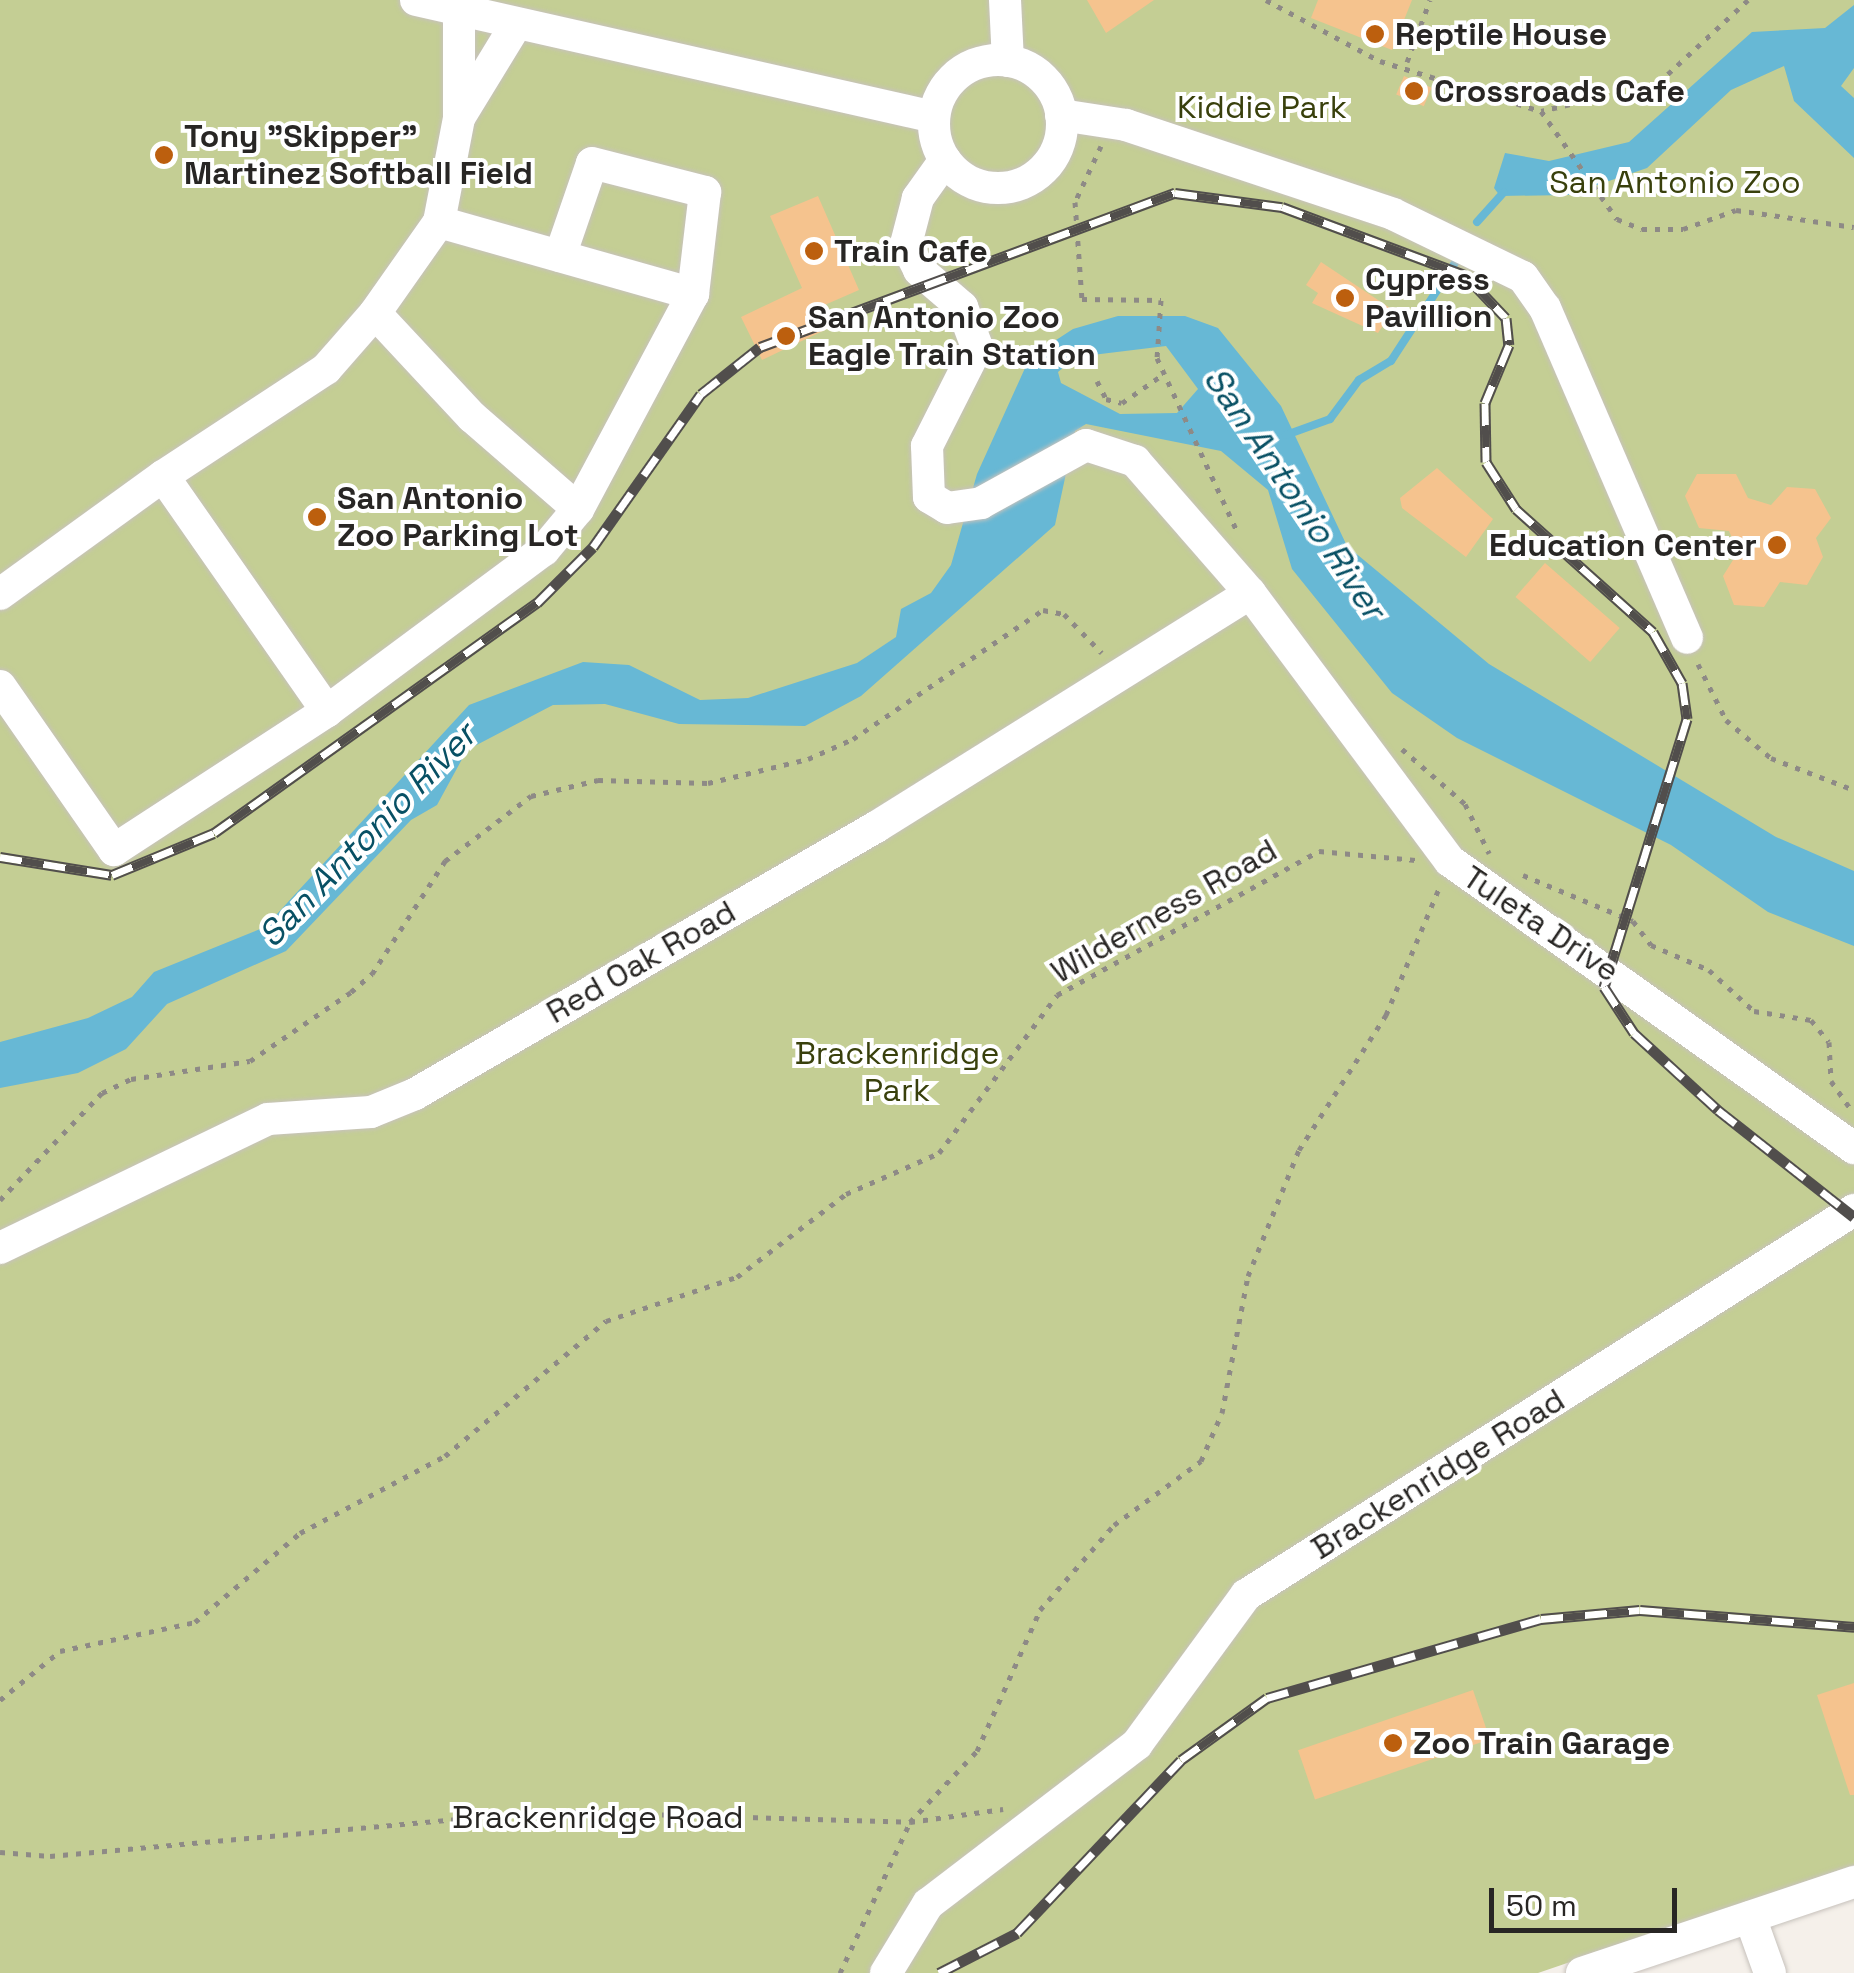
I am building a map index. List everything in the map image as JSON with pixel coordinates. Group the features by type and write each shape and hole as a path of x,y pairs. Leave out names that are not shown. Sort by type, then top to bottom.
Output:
{"street":[{"path":"416,0 514,28 934,118"},
{"path":"1002,3 1008,60"},
{"path":"0,594 164,476 326,369 374,313 439,222 459,118 459,12"},
{"path":"459,118 514,28"},
{"path":"1008,60 1047,83 1061,115 1052,158 1012,186 978,185 945,160 934,118 959,73 1008,60"},
{"path":"1061,115 1106,120 1393,214 1523,277 1545,308 1688,638"},
{"name":"Tuleta Drive","path":"945,160 918,198 906,244 919,270 962,307 977,347 927,446 928,497 970,507 1076,447 1117,451 1152,477 1250,593 1450,862 1854,1148"},
{"path":"0,686 114,850 327,710 544,550 578,509 693,294 704,192 592,163 560,256"},
{"path":"439,222 693,294"},
{"path":"374,313 472,417 578,509"},
{"path":"164,476 327,710"},
{"name":"Red Oak Road","path":"0,1248 268,1119 372,1112 415,1094 864,834 1250,593"},
{"name":"Brackenridge Road","path":"886,1973 928,1904 1137,1744 1246,1595 1854,1210"},
{"path":"1596,1971 1854,1882"},
{"path":"1750,1917 1770,1973"}],"path":[{"path":"1266,0 1380,61 1407,62 1541,111 1658,84 1748,0"},
{"path":"1407,62 1430,0"},
{"path":"1541,111 1605,201 1642,229 1684,229 1736,210 1854,227"},
{"path":"1106,120 1075,202 1082,299 1161,300 1164,310 1160,351 1165,373 1185,408 1191,441 1241,540"},
{"path":"1098,381 1122,403 1165,373"},
{"path":"0,1200 102,1093 131,1079 250,1062 350,992 372,974 444,861 531,796 598,780 708,783 808,759 853,739 1043,610 1064,614 1106,657 1121,648"},
{"path":"1688,638 1726,720 1796,774 1854,790"},
{"path":"1386,749 1405,749 1465,804 1503,866 1633,921 1651,945 1708,970 1754,1011 1811,1020 1829,1042 1831,1081 1854,1111"},
{"name":"Wilderness Road","path":"0,1700 60,1651 196,1622 300,1533 445,1456 606,1321 738,1277 846,1194 940,1153 1057,995 1252,881 1320,852 1450,862"},
{"path":"840,1973 910,1822 977,1751 1040,1610 1114,1525 1201,1461 1222,1413 1248,1276 1299,1150 1386,1015 1450,862"},
{"name":"Brackenridge Road","path":"0,1852 50,1856 545,1810 910,1822 1021,1806"}],"green space":[{"name":"Brackenridge Park","path":"0,0 1854,0 1854,1865 1538,1973 0,1973"}],"water":[{"path":"1854,5 1854,68 1841,86 1854,98 1854,158 1794,101 1784,66 1731,90 1647,168 1568,195 1500,196 1494,188 1505,153 1549,161 1629,142 1752,32 1825,28"},
{"name":"San Antonio River","path":"1118,316 1185,316 1218,328 1281,406 1347,546 1489,664 1776,837 1854,871 1854,946 1768,912 1671,845 1457,738 1392,693 1292,569 1268,490 1221,451 1086,424 1075,431 1055,525 861,696 805,726 679,724 605,704 553,705 467,750 437,805 411,820 286,951 167,1004 126,1049 78,1073 0,1088 0,1042 88,1018 132,997 154,972 265,927 469,705 583,662 629,665 700,700 748,698 857,663 896,637 901,609 931,593 951,565 977,474 1030,357 1073,329","holes":["1166,346 1198,389 1177,413 1120,414 1061,383 1058,372 1076,357"]}],"building":[{"path":"1087,0 1154,0 1106,33"},
{"name":"Reptile House","path":"1318,0 1412,0 1392,50 1311,18"},
{"name":"Crossroads Cafe","path":"1404,76 1432,88 1424,106 1396,94"},
{"path":"818,196 859,290 820,307 829,328 762,360 741,317 802,288 770,216"},
{"name":"Cypress Pavillion","path":"1321,262 1393,310 1378,333 1312,303 1318,293 1306,285"},
{"path":"1437,468 1493,519 1466,557 1402,508 1400,498"},
{"name":"Education Center","path":"1697,474 1736,474 1748,498 1771,505 1787,487 1815,489 1831,518 1816,538 1823,557 1807,585 1780,582 1764,607 1734,605 1723,576 1738,552 1729,531 1699,528 1685,496"},
{"path":"1545,563 1620,628 1590,662 1515,597"},
{"path":"1854,1683 1854,1795 1850,1795 1817,1695"},
{"name":"Zoo Train Garage","path":"1473,1690 1490,1739 1315,1799 1298,1750"}],"waterway":[{"path":"1477,222 1504,192"},
{"name":"San Antonio River","path":"1286,435 1330,419 1359,380 1391,361 1455,263"}],"railway":[{"path":"0,857 112,875 214,833 537,603 593,547 701,394 760,347 1175,193 1282,207 1465,275 1506,318 1509,345 1485,403 1486,462 1516,509 1653,632 1682,683 1687,719 1604,987 1634,1033 1718,1110 1854,1217"},
{"path":"939,1973 1017,1933 1181,1760 1267,1698 1541,1619 1640,1610 1854,1627"}],"place":[{"name":"Reptile House","path":"1375,34"},
{"name":"Crossroads Cafe","path":"1414,91"},
{"name":"Tony \"Skipper\" Martinez Softball Field","path":"164,155"},
{"name":"Train Cafe","path":"814,251"},
{"name":"Cypress Pavillion","path":"1345,298"},
{"name":"San Antonio Zoo Eagle Train Station","path":"786,336"},
{"name":"San Antonio Zoo Parking Lot","path":"317,517"},
{"name":"Education Center","path":"1777,545"},
{"name":"Zoo Train Garage","path":"1393,1743"}],"park label":[{"name":"Kiddie Park","path":"1262,107"},
{"name":"San Antonio Zoo","path":"1675,182"}]}
